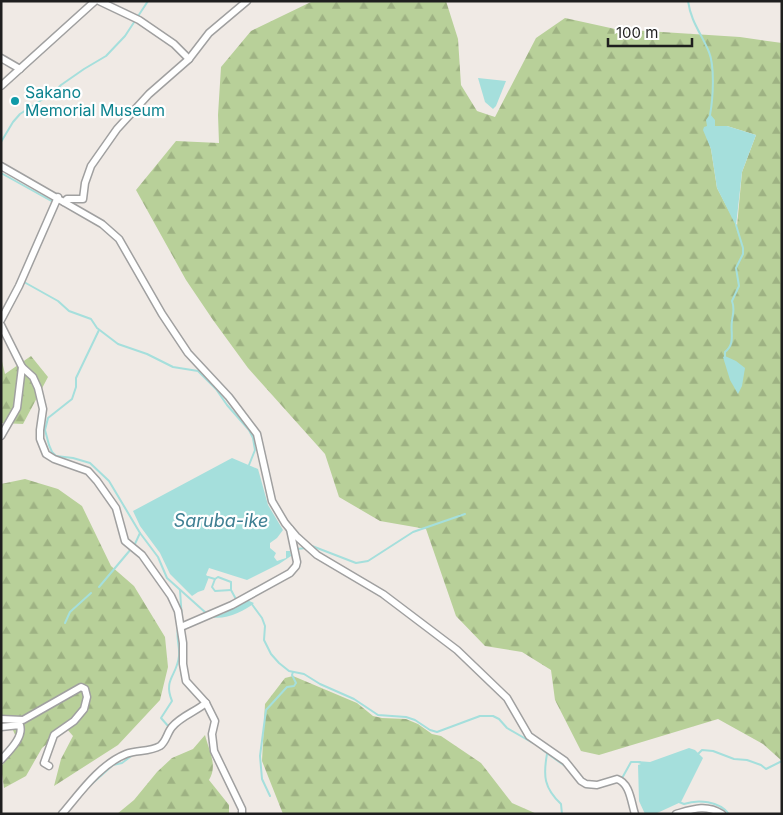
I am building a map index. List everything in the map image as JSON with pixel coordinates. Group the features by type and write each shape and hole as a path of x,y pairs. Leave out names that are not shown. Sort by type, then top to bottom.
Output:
{"street":[{"path":"3,82 95,1"},
{"path":"99,1 138,19 174,44 189,59"},
{"path":"64,202 67,199 83,199 85,183 91,166 117,129 149,94 189,59 209,32 247,1"},
{"path":"1,58 20,69"},
{"path":"1,166 56,201 64,202 102,224 119,239 162,314 188,352 216,382 253,428 259,440 272,501 290,529 317,555 383,594 457,650 507,698 529,736 565,761 586,784 597,785 621,780 626,786 635,814"},
{"path":"1,320 19,286 56,201"},
{"path":"1,324 22,367 32,377 38,388 43,409 40,439 46,454 54,459 88,471 97,480 116,508 125,541 142,555 171,596 178,611 181,624 186,681 206,703 215,721 212,734 214,751 242,809 242,814"},
{"path":"1,436 17,408 22,367"},
{"path":"181,624 237,602 293,570 297,562 290,529"},
{"path":"1,719 23,720 80,687 86,689 87,697 84,709 74,720 54,735 44,763 49,766"},
{"path":"62,814 86,784 117,760 124,755 162,746 176,723 206,703"},
{"path":"1,727 20,725 22,730 20,736 1,760"},
{"path":"676,814 706,807 715,809 722,814"}],"green space":[{"path":"313,1 446,1 458,39 461,85 477,111 495,117 536,38 565,18 615,29 740,37 782,43 782,761 763,744 718,719 599,755 581,751 555,700 551,670 522,652 485,646 456,616 426,529 380,521 339,497 325,454 248,368 213,320 186,280 136,190 176,141 219,143 218,115 221,67 251,31","holes":["707,126 727,126 756,135 742,172 737,226 717,188 711,149 705,132"]},
{"path":"31,356 48,377 23,424 1,423 1,357 5,374"},
{"path":"25,479 58,489 82,506 111,566 134,586 165,637 168,667 160,700 118,745 54,786 61,759 73,736 66,728 42,748 26,776 4,788 1,767 18,742 10,723 1,722 1,484"},
{"path":"293,676 357,703 373,716 406,719 418,724 432,734 441,736 481,763 512,803 537,814 283,814 262,761 265,704 285,678"},
{"path":"205,735 213,763 212,774 209,780 229,805 229,814 117,814 134,800 157,772 172,758 193,749"}],"water":[{"path":"478,78 506,81 493,109 485,102"},
{"path":"710,114 715,120 715,126 727,126 756,135 742,172 736,226 717,188 711,149 703,130 707,126 706,120"},
{"path":"725,356 745,368 742,386 738,394 730,380 723,357"},
{"name":"Saruba-ike","path":"232,458 258,469 268,505 283,530 270,543 270,548 276,553 274,557 277,561 286,558 286,551 290,551 291,556 247,580 209,568 206,575 209,577 204,590 192,596 170,574 160,553 140,526 133,511"},
{"path":"247,600 254,603 238,613 219,618 208,616 223,614"},
{"path":"689,748 695,750 703,758 681,802 655,814 645,814 639,801 638,765 641,764 637,761 650,762"}],"waterway":[{"path":"1,142 20,114 54,92 84,69 106,56 125,36 148,1"},
{"path":"688,1 694,21 711,58 713,83 710,115"},
{"path":"1,173 55,203"},
{"path":"725,358 725,352 732,341 734,308 732,301 739,286 736,268 743,254 736,225"},
{"path":"24,281 58,301 69,311 91,319 97,328 118,344 147,354 173,367 198,371 216,389 249,430 253,438 255,450 249,465"},
{"path":"99,330 76,378 76,387 72,399 48,418 45,430 49,445 56,456 90,463 109,481 140,533 158,557 167,578 206,613"},
{"path":"312,546 356,563 368,561 413,532 465,514"},
{"path":"134,546 140,533"},
{"path":"297,549 306,548"},
{"path":"99,587 131,549"},
{"path":"208,577 215,579 218,577 231,582 231,590 237,601"},
{"path":"215,579 212,587 215,591 231,590"},
{"path":"180,590 182,620"},
{"path":"65,623 70,612 91,593"},
{"path":"251,603 262,618 265,626 264,640 271,654 289,671 304,674 320,684 354,699 378,715 406,717 437,732 480,716 493,716 499,719 507,728 533,743"},
{"path":"169,727 161,718 172,701 169,688 178,663 178,628"},
{"path":"181,665 185,683 197,697"},
{"path":"270,796 262,779 260,756 266,710 287,687 294,686 296,683 292,675 293,672"},
{"path":"541,748 565,766"},
{"path":"697,755 702,750 713,751 734,759 747,760 766,769 782,761"},
{"path":"86,789 113,765 122,763 134,754"},
{"path":"547,754 546,781 551,793 561,804 562,814"},
{"path":"621,780 631,762 640,762"},
{"path":"586,787 596,788"},
{"path":"679,802 684,804 708,802 720,806 729,814"}],"place":[{"name":"Sakano Memorial Museum","path":"15,101"}]}
